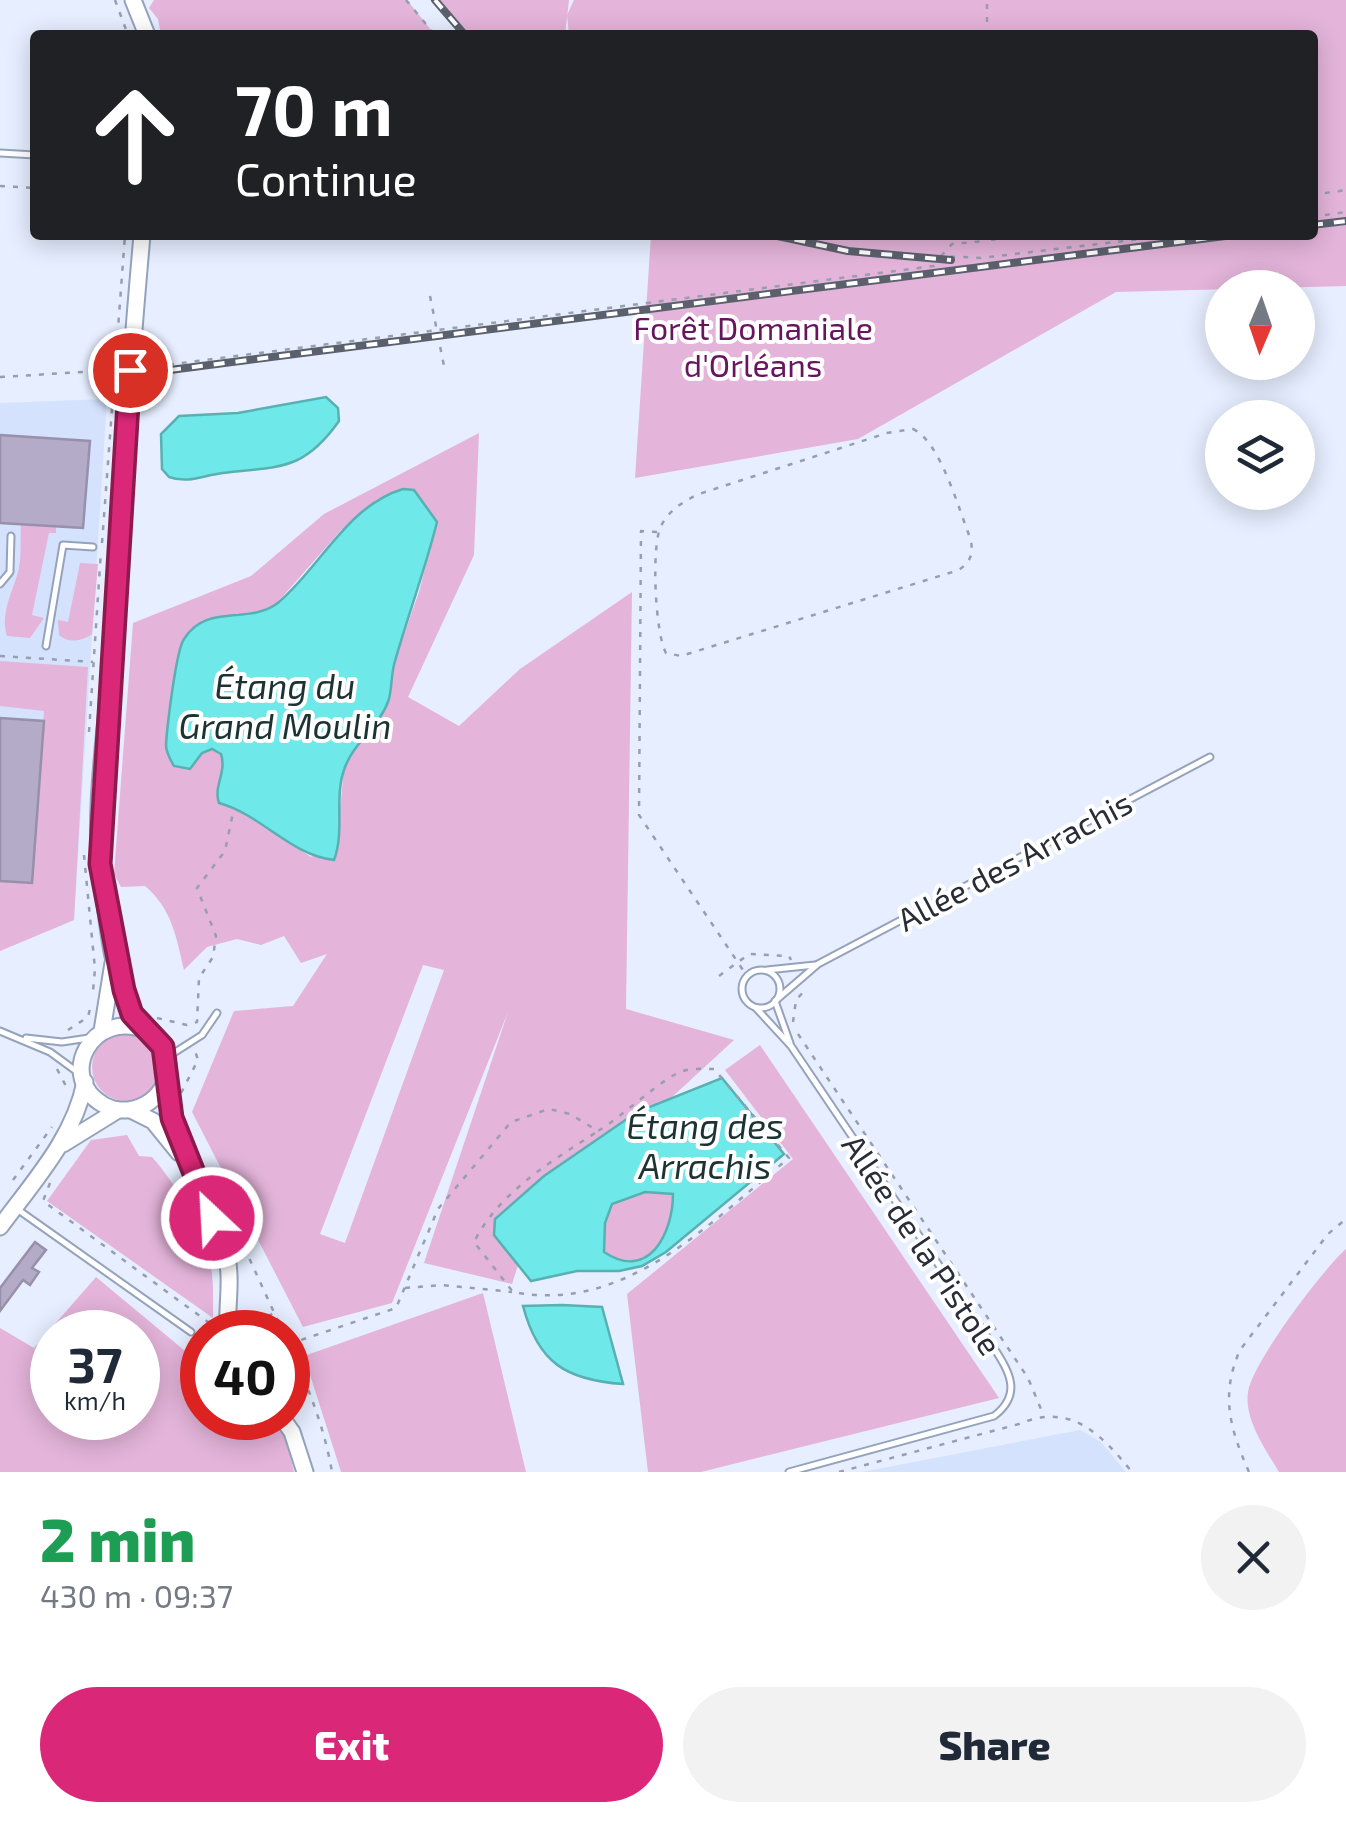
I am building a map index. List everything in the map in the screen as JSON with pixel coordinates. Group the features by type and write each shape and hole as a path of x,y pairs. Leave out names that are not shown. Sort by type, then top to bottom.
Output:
{"street":[{"path":"137,2 145,30"},
{"path":"142,240 100,864 114,954 132,1014 152,1024 167,1058 165,1084 187,1164 224,1245 231,1288 229,1310"},
{"path":"0,1227 60,1146 82,1099 84,1055 100,1033 114,954"},
{"path":"100,1033 125,1024 152,1024"},
{"path":"84,1080 96,1100 152,1121 187,1164"},
{"path":"60,1146 157,1096 165,1084"},
{"path":"295,1440 305,1472"}],"lane":[{"path":"0,153 30,155"},
{"path":"0,584 10,572 10,536"},
{"path":"46,646 63,545 93,547"},
{"name":"Allée des Arrachis","path":"818,964 1210,756"},
{"path":"791,1046 743,996 742,984 747,976 762,970 818,964"},
{"path":"756,1008 766,1008 818,964"},
{"path":"762,970 773,974 779,984 775,1001 791,1046"},
{"path":"167,1058 202,1036 216,1013"},
{"path":"0,1031 68,1063 84,1080"},
{"path":"18,1038 62,1042 100,1033"},
{"name":"Allée de la Pistole","path":"789,1472 994,1416 1008,1405 1012,1394 1010,1376 986,1335 791,1046"},
{"path":"14,1207 180,1324"}],"path":[{"path":"114,0 126,30"},
{"path":"406,0 431,30"},
{"path":"987,0 987,30"},
{"path":"0,186 30,188"},
{"path":"1318,194 1346,190"},
{"path":"1318,216 1346,212"},
{"path":"0,377 130,370 934,266 952,244 973,240"},
{"path":"941,256 980,258 1132,240"},
{"path":"430,296 445,371"},
{"path":"913,429 925,434 935,452 971,540 973,554 959,570 681,656 666,653 660,642 658,532 670,511 696,494 888,433 913,429"},
{"path":"658,532 642,531 640,815 747,976"},
{"path":"0,656 95,662"},
{"path":"152,1024 188,1025 200,1016 198,978 213,956 216,936 197,888 225,851 234,808"},
{"path":"719,976 749,954 790,956 794,968"},
{"path":"801,979 806,989 796,1000 793,1023 801,1041 1028,1378 1043,1414"},
{"path":"180,1098 198,1060"},
{"path":"56,1063 67,1083 67,1100"},
{"path":"405,1288 442,1285 541,1298 619,1284 671,1253 789,1158 714,1068 684,1071 544,1166 487,1218 474,1242 513,1292"},
{"path":"310,1336 396,1308 438,1209 511,1122 549,1109 570,1114 598,1131"},
{"path":"14,1180 55,1123"},
{"path":"48,1180 52,1185 43,1201 192,1310"},
{"path":"214,1180 273,1310"},
{"path":"1249,1472 1229,1418 1231,1370 1240,1350 1328,1234 1346,1220"},
{"path":"310,1392 326,1438 332,1472"},
{"path":"839,1472 1019,1424 1043,1414 1093,1428 1132,1472"}],"shaded area":[{"path":"107,399 74,920 0,951 0,403"},
{"path":"1080,1430 1101,1442 1126,1472 862,1472"}],"green space":[{"path":"154,0 407,0 431,30 160,30 158,19 149,8"},
{"path":"440,0 569,0 566,30 466,30"},
{"name":"Forêt Domaniale d'Orléans","path":"574,0 1346,0 1346,286 1315,287 1315,270 1205,270 1205,290 1116,292 858,439 635,478 651,240 1318,240 1318,30 568,30 567,15"},
{"path":"479,433 474,555 408,697 459,726 520,669 632,592 626,1009 734,1040 530,1228 512,1284 424,1263 508,1012 392,1303 310,1325 310,1310 294,1310 192,1112 234,1011 293,1006 327,954 301,963 284,936 261,945 237,939 207,947 184,970 172,924 161,904 145,886 121,887 114,874 133,623 251,576 324,514","holes":["437,522 419,592 393,665 389,698 378,722 361,738 344,770 339,817 311,857 242,811 219,803 221,754 212,749 202,753 166,749 182,640 237,613 251,616 277,603 342,529","423,965 444,970 345,1243 320,1234"]},
{"path":"21,524 56,527 56,533 49,533 32,615 44,618 30,638 7,636 5,627 19,567"},
{"path":"80,563 98,564 92,634 71,640 59,635 58,620 68,622"},
{"path":"0,661 88,667 74,920 0,951 0,881 32,882 44,711 0,706"},
{"path":"126,1033 150,1043 160,1067 150,1091 126,1101 102,1091 92,1067 102,1043"},
{"path":"760,1045 999,1398 701,1472 648,1472 627,1294 793,1159 725,1070"},
{"path":"127,1135 139,1156 152,1157 179,1193 206,1248 213,1310 202,1310 47,1201 91,1140"},
{"path":"645,1192 673,1194 664,1238 646,1257 635,1261 604,1252 605,1223 612,1203"},
{"path":"1346,1249 1346,1472 1279,1472 1249,1413 1252,1378 1290,1317"},
{"path":"96,1277 136,1310 67,1310"},
{"path":"483,1293 526,1472 341,1472 310,1375 310,1354"},
{"path":"0,1328 30,1346 30,1440 160,1440 160,1330 180,1347 180,1440 287,1440 294,1472 0,1472"}],"water":[{"path":"326,397 338,408 339,421 314,450 288,464 190,479 169,477 162,469 161,434 179,416 238,413"},
{"name":"Étang du Grand Moulin","path":"403,489 414,490 437,522 395,661 389,699 344,770 334,860 318,857 219,803 221,754 212,749 202,753 190,769 174,766 166,745 181,646 193,628 204,621 255,613 279,602 350,523 383,497"},
{"name":"Étang des Arrachis","path":"722,1078 784,1154 666,1252 642,1266 619,1271 577,1271 531,1281 494,1235 495,1219 544,1176 637,1112","holes":["645,1192 673,1194 669,1224 646,1257 620,1260 604,1252 605,1223 612,1204"]},
{"path":"523,1306 602,1307 623,1384 570,1373 546,1355 529,1326"}],"building":[{"path":"0,435 90,441 83,528 0,523"},
{"path":"0,718 44,721 32,883 0,881"},
{"path":"35,1242 46,1250 32,1268 39,1272 30,1285 23,1280 0,1311 0,1288"}],"railway":[{"path":"435,0 461,30"},
{"path":"1318,224 1346,221"},
{"path":"796,240 848,251 951,260"},
{"path":"170,370 1194,240"}],"route":[{"path":"130,370 100,864 114,954 124,990 132,1014 163,1047 172,1118 187,1164 212,1218"}]}
